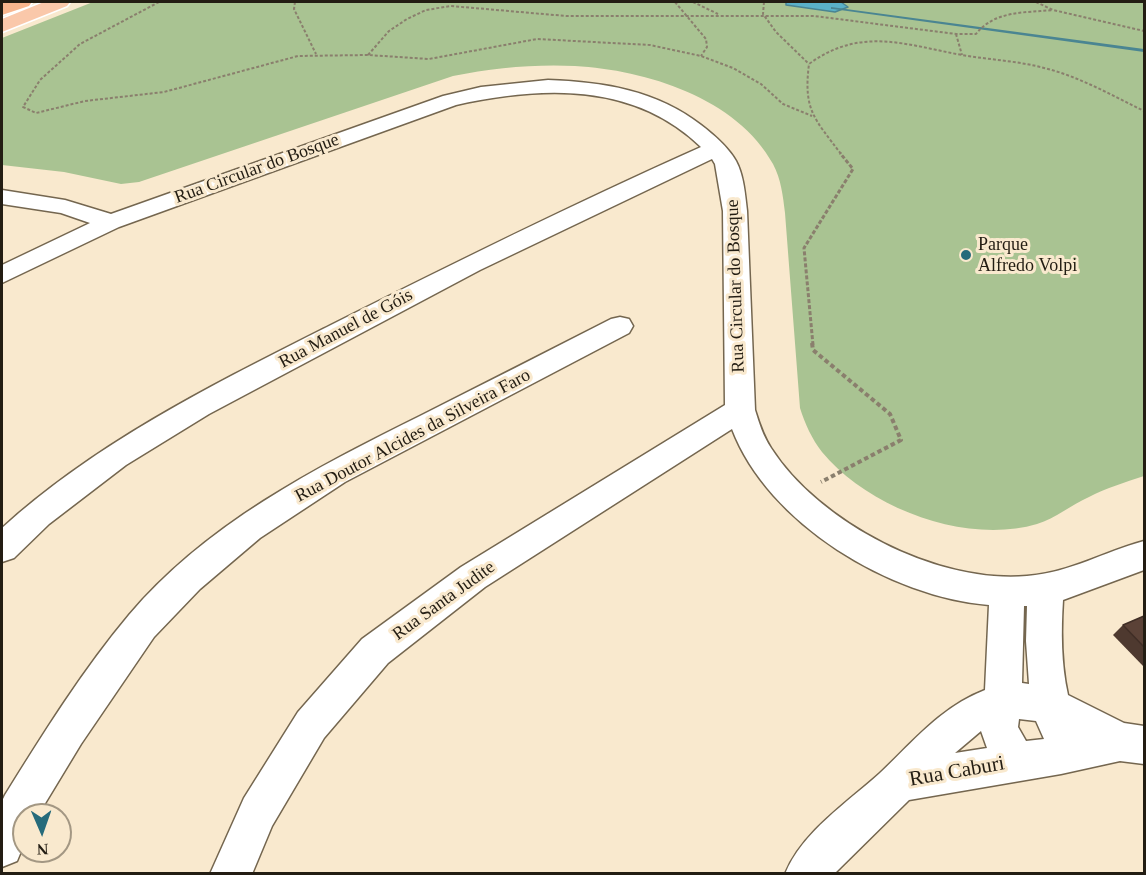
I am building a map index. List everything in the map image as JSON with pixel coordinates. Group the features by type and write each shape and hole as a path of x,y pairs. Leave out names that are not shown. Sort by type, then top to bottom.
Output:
{"highway":[{"path":"2,7 11,2"},
{"path":"2,7 22,2"}],"main road":[{"path":"2,26 60,2"}],"street":[{"name":"Rua Circular do Bosque","path":"2,275 111,222 428,108 481,93 509,88 571,87 624,96 671,114 692,126 725,162 734,203 740,410 748,433 765,463 793,495 851,542 905,570 965,587 1007,592 1046,589 1119,566 1144,555"},
{"name":"Rua Manuel de Góis","path":"2,548 92,473 173,419 433,283 639,182 715,149"},
{"path":"2,197 65,207 111,222"},
{"name":"Rua Doutor Alcides da Silveira Faro","path":"2,846 18,809 67,731 142,626 188,579 248,528 334,473 620,326"},
{"name":"Rua Santa Judite","path":"231,873 258,812 311,725 375,651 473,577 740,410"},
{"path":"1046,589 1042,645 1061,755"},
{"name":"Rua Caburi","path":"1007,592 999,727 1016,761"},
{"name":"Rua Caburi","path":"806,873 828,847 899,782 925,754 987,706 1023,701 1051,707 1132,743"},
{"name":"Rua Caburi","path":"899,782 1132,743"}],"path":[{"path":"159,2 80,44 40,80 23,107 36,113 85,101 164,92 298,56 368,55 429,59 537,39 650,45 700,56 733,68 760,84 783,104 812,116"},
{"path":"295,2 294,9 316,54"},
{"path":"675,2 706,39 707,47 700,56"},
{"path":"693,2 718,14"},
{"path":"1036,2 1053,10 1144,31"},
{"path":"764,3 763,14 776,32 809,64"},
{"path":"368,55 389,31 407,19 426,10 451,6 566,16 763,14 852,19 956,34 976,33 983,23 1000,16 1053,10"},
{"path":"956,34 962,55"},
{"path":"793,495 843,473 901,440 890,414 813,350 804,248 853,169 812,116 806,86 809,64 822,53 847,44 878,41 910,43 962,55 1027,63 1062,73 1144,111"}],"green space":[{"name":"Parque Alfredo Volpi","path":"93,2 1144,2 1144,476 1082,500 1037,524 1009,529 980,529 950,525 920,517 865,490 842,472 815,442 800,408 785,213 776,170 757,141 737,121 713,105 659,81 631,74 575,66 514,67 453,76 139,182 121,184 64,172 2,165 2,38"}],"water":[{"path":"786,2 841,2 848,7 835,12 786,5"}],"building":[{"path":"1144,616 1144,647 1123,625"}],"waterway":[{"path":"833,8 1144,51"}],"place":[{"name":"Parque Alfredo Volpi","path":"966,255"}]}
